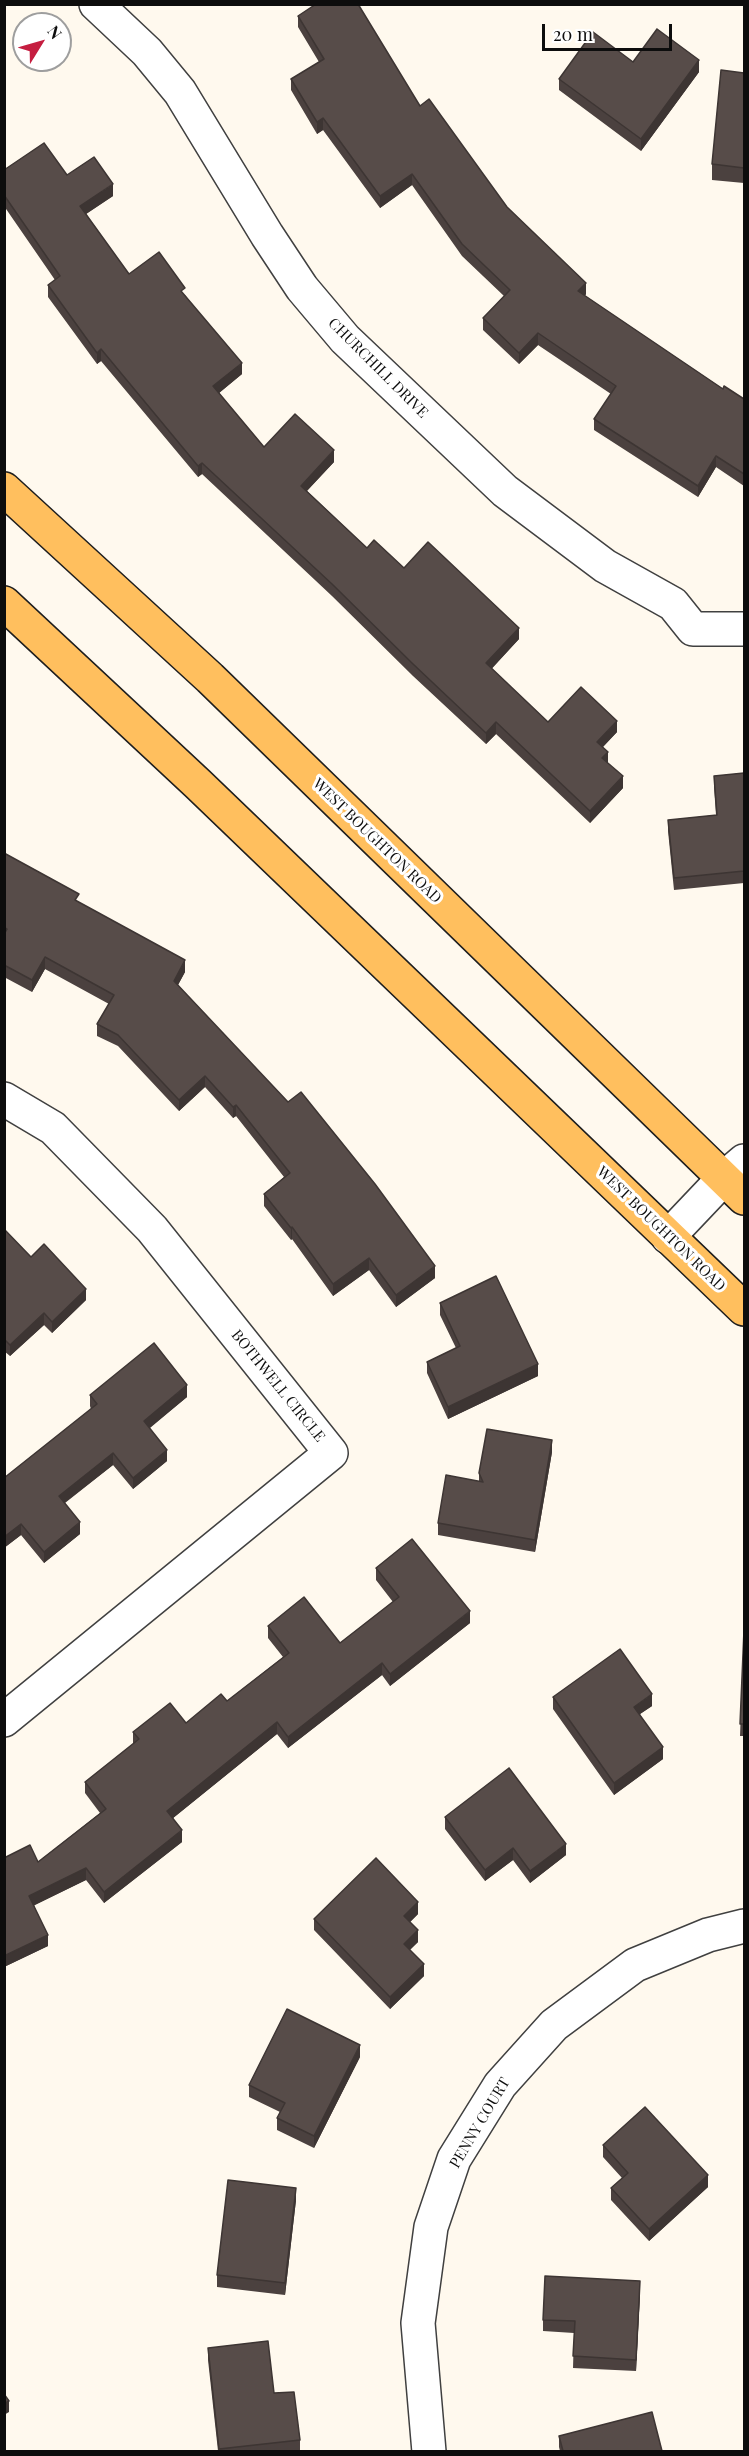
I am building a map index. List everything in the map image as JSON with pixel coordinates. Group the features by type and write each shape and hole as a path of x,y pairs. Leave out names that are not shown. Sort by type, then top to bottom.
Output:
{"main road":[{"name":"WEST BOUGHTON ROAD","path":"4,489 210,678 738,1179"},
{"name":"WEST BOUGHTON ROAD","path":"4,603 198,784 744,1309"}],"street":[{"name":"CHURCHILL DRIVE","path":"96,4 147,52 180,92 267,236 302,288 353,347 505,491 605,566 673,604 693,629 744,629"},
{"name":"BOTHWELL CIRCLE","path":"4,1099 53,1128 152,1229 331,1453 4,1720"},
{"path":"668,1237 738,1179"},
{"name":"PENNY COURT","path":"429,2451 418,2323 431,2227 454,2159 500,2085 554,2025 635,1965 708,1935 744,1926"}],"building":[{"path":"316,4 358,4 420,106 429,99 507,207 586,283 578,291 723,389 724,386 744,399 744,474 716,456 698,486 594,419 616,386 538,333 519,353 483,318 510,290 462,244 412,174 380,196 323,118 317,122 291,79 324,59 298,16"},
{"path":"657,29 699,60 641,139 559,79 593,32 633,62"},
{"path":"721,70 744,73 744,168 712,164"},
{"path":"44,143 67,175 94,157 113,184 80,206 129,274 159,252 185,288 181,291 242,363 213,386 264,447 295,414 334,450 301,486 367,548 374,540 404,568 428,542 519,628 486,663 548,722 581,687 617,721 597,742 608,752 602,758 623,776 590,811 496,722 486,733 332,584 202,463 198,466 101,349 97,353 48,285 60,276 4,195 4,170"},
{"path":"744,773 744,871 674,878 668,820 717,815 714,776"},
{"path":"4,853 79,894 75,900 185,960 174,981 288,1102 301,1092 375,1184 435,1266 396,1295 369,1258 333,1284 292,1227 264,1194 290,1173 236,1105 233,1107 205,1076 179,1100 118,1035 97,1024 114,995 45,957 32,980 4,965 4,934 7,929 4,927"},
{"path":"4,1229 31,1257 44,1244 86,1289 52,1322 44,1313 10,1345 4,1339"},
{"path":"496,1276 538,1364 448,1407 427,1362 460,1346 440,1303"},
{"path":"154,1343 187,1385 144,1421 167,1450 133,1478 113,1453 59,1496 80,1522 44,1552 21,1524 4,1537 4,1478 97,1404 90,1395"},
{"path":"487,1429 552,1440 535,1540 438,1523 446,1475 483,1482 479,1473"},
{"path":"412,1539 470,1611 390,1674 382,1663 288,1737 277,1722 167,1811 182,1830 104,1892 86,1868 29,1896 48,1935 4,1956 4,1858 30,1845 38,1862 106,1809 85,1782 139,1739 133,1732 170,1703 186,1723 221,1694 227,1701 289,1653 268,1626 304,1597 340,1643 399,1597 376,1568"},
{"path":"744,1630 744,1724 740,1724"},
{"path":"620,1649 652,1694 634,1707 663,1747 614,1783 553,1697"},
{"path":"509,1768 566,1844 530,1871 513,1848 485,1870 445,1817"},
{"path":"376,1858 418,1902 404,1916 418,1930 404,1944 424,1964 390,1997 314,1919"},
{"path":"287,2009 360,2045 314,2136 277,2118 285,2103 249,2085"},
{"path":"645,2107 708,2175 649,2229 611,2188 628,2173 603,2145"},
{"path":"228,2180 296,2188 285,2283 217,2275"},
{"path":"545,2276 640,2281 636,2360 573,2356 575,2321 543,2320"},
{"path":"268,2341 274,2393 294,2392 300,2440 219,2449 208,2348"},
{"path":"4,2394 9,2401 4,2404"},
{"path":"652,2412 662,2451 563,2451 559,2436"}]}
